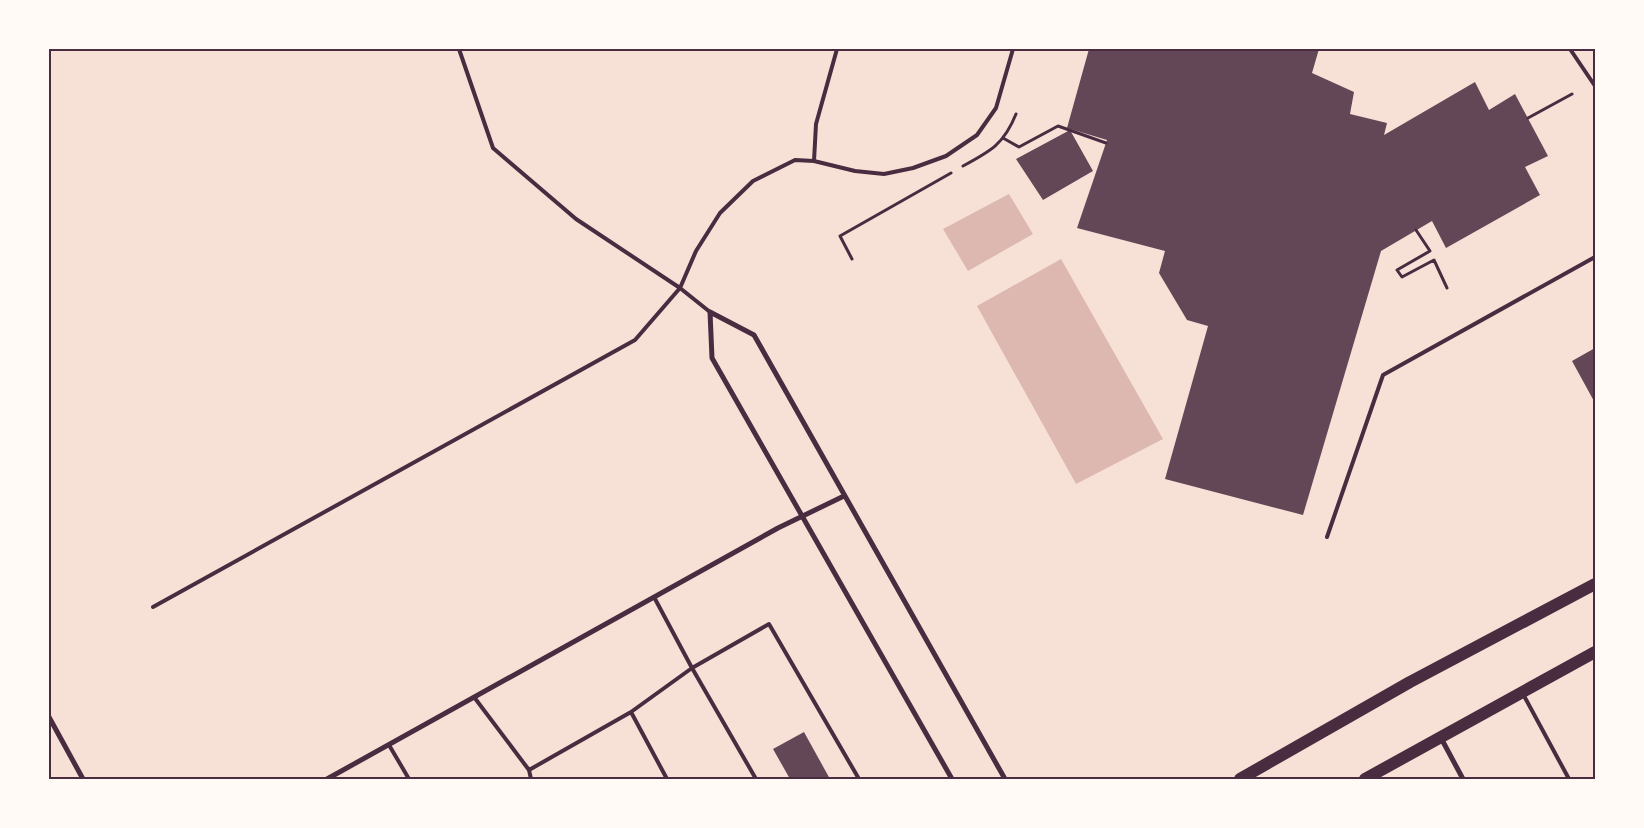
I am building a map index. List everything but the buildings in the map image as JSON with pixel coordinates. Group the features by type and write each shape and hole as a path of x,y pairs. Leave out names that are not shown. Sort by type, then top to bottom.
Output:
{"main road":[{"path":"1240,779 1410,682 1595,584"},
{"path":"1364,779 1595,652"}],"street":[{"path":"710,312 754,335 1005,779"},
{"path":"710,312 712,358 804,516 952,779"},
{"path":"327,779 778,528 844,496"},
{"path":"49,717 83,779"},
{"path":"1441,737 1463,779"}],"lane":[{"path":"459,49 493,148 576,219 680,288 710,312"},
{"path":"814,161 816,124 837,49"},
{"path":"152,607 635,340 680,288 696,251 720,213 754,181 795,160 814,161 855,171 884,174 913,168 946,156 977,135 996,108 1013,49"},
{"path":"1570,49 1595,86"},
{"path":"1327,536 1383,375 1595,257"},
{"path":"654,597 692,668 756,779"},
{"path":"529,770 631,712 692,668 769,624 859,779"},
{"path":"1522,692 1569,779"},
{"path":"474,697 529,770 531,779"},
{"path":"631,712 667,779"},
{"path":"389,745 408,779"}],"path":[{"path":"1528,118 1572,94"},
{"path":"852,258 840,236 995,147 1007,134 1016,114"},
{"path":"1003,138 1020,147 1058,126 1106,143"},
{"path":"1416,230 1430,251 1397,270 1402,277 1434,260 1447,288"}],"shaded area":[{"path":"1009,194 1033,234 968,271 943,229"},
{"path":"1061,259 1163,439 1076,484 977,306"}]}
